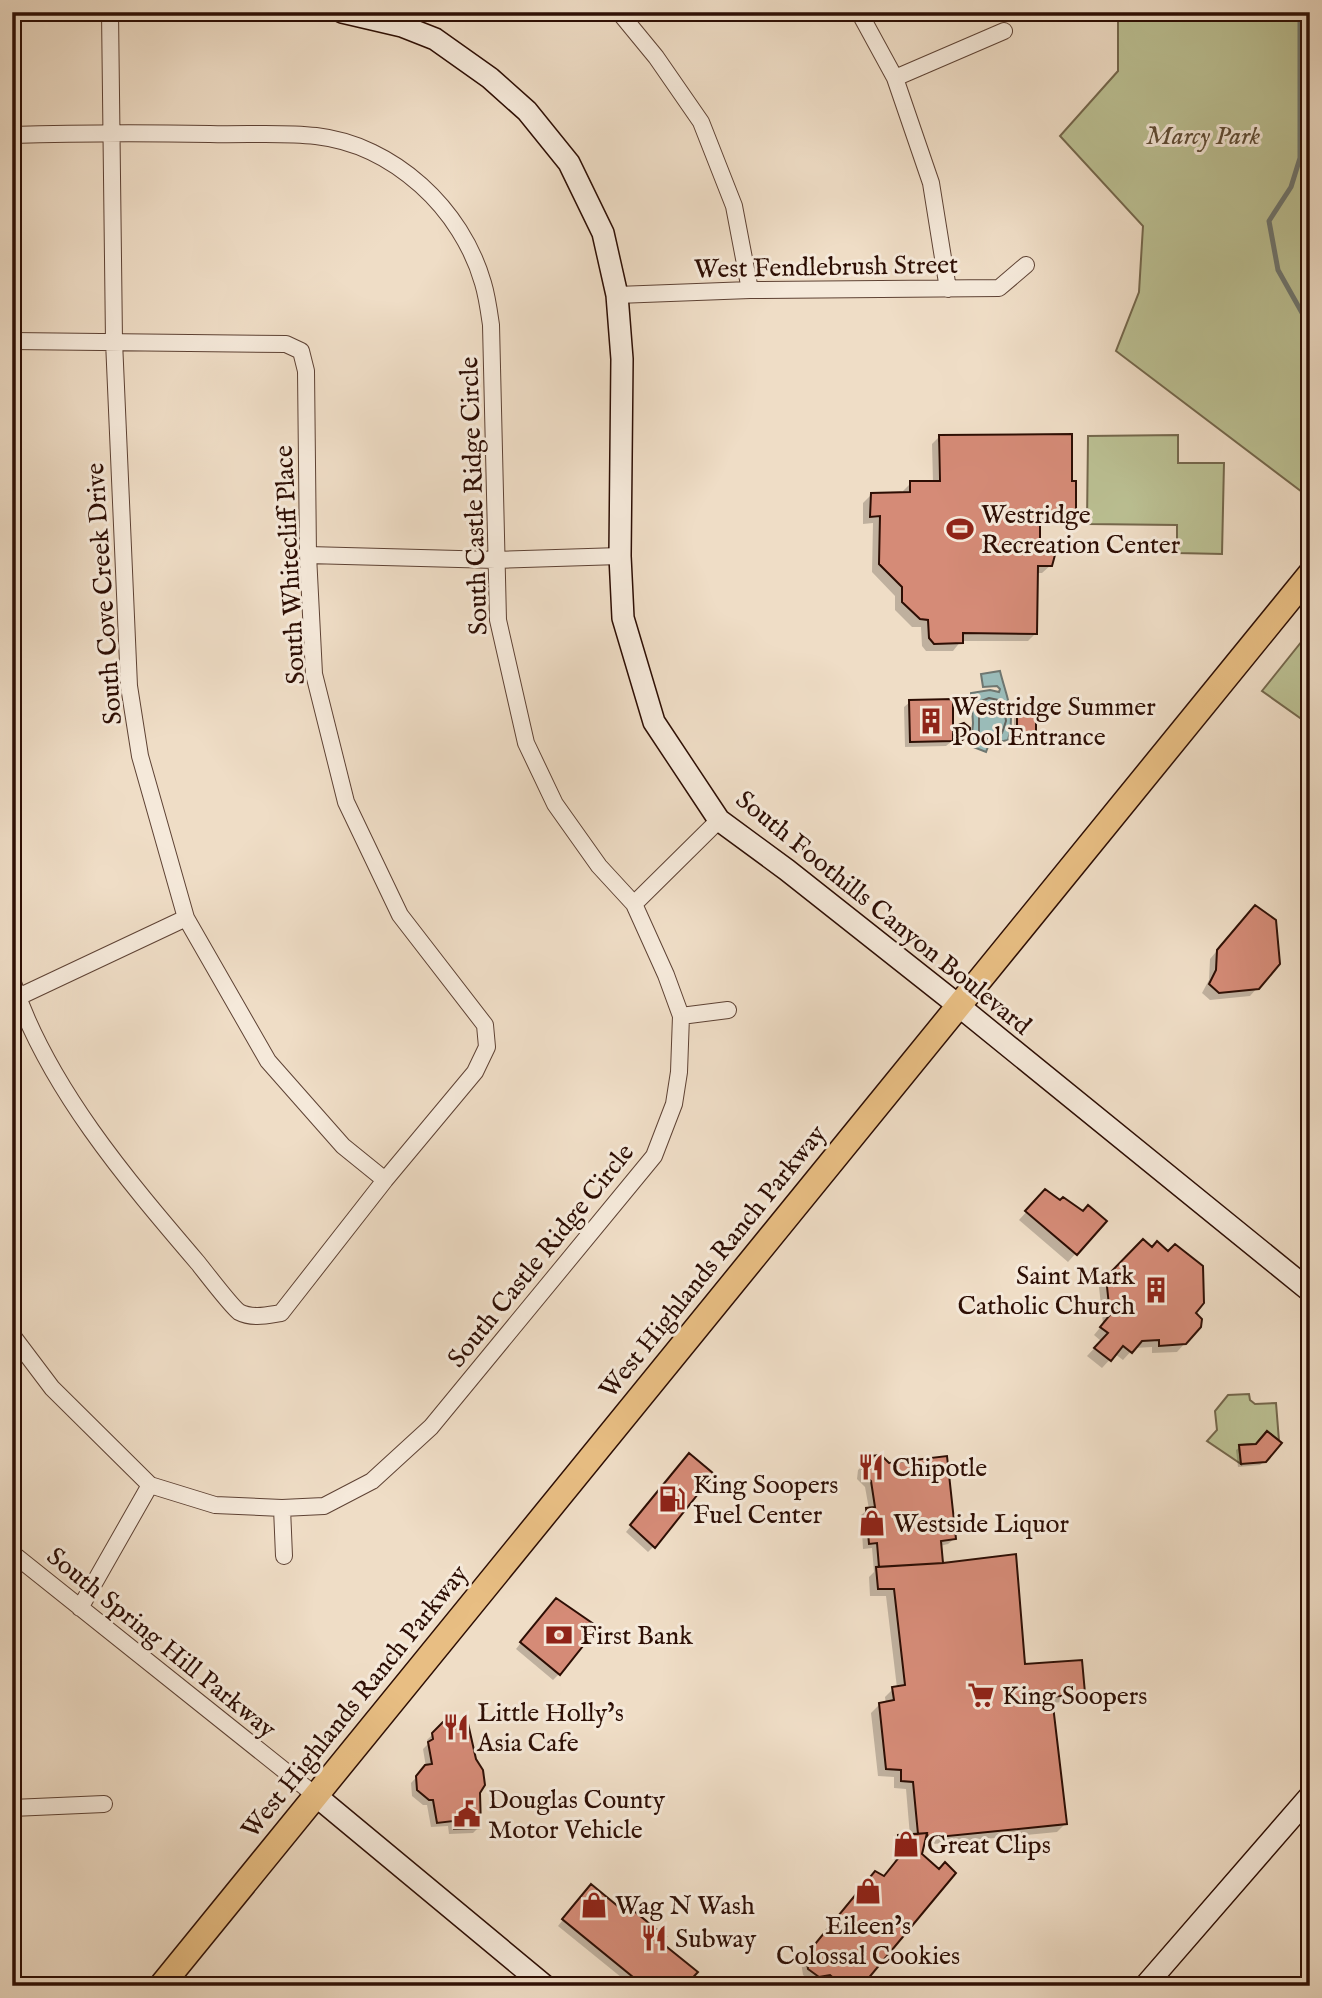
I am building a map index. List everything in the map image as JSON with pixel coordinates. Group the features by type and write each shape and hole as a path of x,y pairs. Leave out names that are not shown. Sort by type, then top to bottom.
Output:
{"main road":[{"name":"West Highlands Ranch Parkway","path":"161,1986 1310,574"}],"street":[{"name":"South Cove Creek Drive","path":"110,12 114,341 129,686 140,757 186,918 268,1061 342,1146 385,1180"},
{"name":"South Foothills Canyon Boulevard","path":"342,12 401,26 435,39 490,78 527,111 569,163 603,233 618,295 622,359 620,556 623,618 654,722 719,820 787,870 959,1006 1310,1291"},
{"path":"619,12 656,57 701,122 734,206 750,290"},
{"path":"859,12 895,78 931,183 948,289"},
{"path":"895,78 1004,31"},
{"name":"South Castle Ridge Circle","path":"12,135 111,133 318,136 367,150 410,175 445,208 468,246 483,282 491,325 498,620 526,743 555,804 598,866 634,904 681,1016 679,1072 674,1104 654,1156 431,1427 372,1481 324,1506 282,1508 215,1505 150,1485 52,1388 12,1335"},
{"name":"West Fendlebrush Street","path":"618,295 750,290 999,288 1026,265"},
{"path":"12,341 114,341"},
{"name":"South Whitecliff Place","path":"15,998 57,1077 102,1144 176,1238 239,1311 259,1317 281,1313 385,1180 475,1072 487,1047 485,1025 400,915 346,802 314,674 308,555 306,371 301,351 286,344 114,341"},
{"path":"308,555 496,560 620,556"},
{"path":"634,904 719,820"},
{"path":"12,980 15,998 186,918"},
{"path":"681,1016 728,1010"},
{"path":"80,1608 150,1485"},
{"path":"282,1508 284,1556"},
{"name":"South Spring Hill Parkway","path":"12,1553 315,1795"},
{"path":"315,1795 545,1986"},
{"path":"1145,1986 1310,1796"},
{"path":"12,1808 104,1804"}],"green space":[{"name":"Marcy Park","path":"1118,12 1310,12 1310,498 1116,351 1139,292 1143,226 1060,136 1118,71"},
{"path":"1178,435 1178,463 1224,463 1222,554 1177,553 1177,525 1087,524 1088,436"},
{"path":"1310,631 1310,725 1262,691"},
{"path":"1249,1394 1250,1400 1255,1404 1276,1403 1279,1441 1267,1431 1256,1444 1239,1445 1241,1464 1207,1441 1217,1430 1215,1411 1228,1395"}],"water":[{"path":"1000,671 1009,705 1010,730 1008,740 989,744 986,752 971,746 971,693 990,690 999,692 997,686 983,687 981,674"}],"building":[{"name":"Westridge Recreation Center","path":"1072,434 1072,481 1076,481 1076,513 1040,514 1040,542 1053,542 1055,555 1052,566 1038,566 1037,634 963,633 963,643 934,644 929,638 928,620 920,619 902,602 902,587 879,564 880,516 870,517 871,493 910,492 910,481 940,481 939,435"},
{"name":"Westridge Summer Pool Entrance","path":"953,699 953,741 910,742 909,700"},
{"path":"1017,707 1036,707 1036,735 1017,734"},
{"path":"964,723 970,728 970,736 962,740 955,736 956,726"},
{"path":"1255,905 1276,920 1280,964 1259,989 1219,993 1209,984 1216,970 1217,950"},
{"path":"1045,1189 1083,1211 1088,1205 1107,1221 1077,1255 1025,1211"},
{"name":"Saint Mark Catholic Church","path":"1143,1239 1152,1247 1157,1241 1168,1251 1175,1244 1203,1266 1204,1303 1196,1313 1202,1319 1201,1327 1186,1344 1159,1346 1159,1340 1142,1341 1132,1353 1123,1346 1111,1361 1094,1348 1108,1333 1100,1327 1110,1315 1106,1277"},
{"path":"1267,1431 1282,1443 1266,1462 1241,1464 1239,1445 1256,1444"},
{"name":"King Soopers Fuel Center","path":"689,1453 714,1474 655,1548 630,1525"},
{"path":"881,1455 889,1463 947,1456 956,1539 941,1541 943,1563 879,1567 877,1543 869,1544 866,1508 875,1507 871,1481 862,1473 863,1463 870,1456"},
{"name":"King Soopers","path":"1016,1554 1025,1664 1082,1660 1085,1693 1052,1697 1067,1824 928,1838 927,1833 918,1834 913,1782 901,1781 901,1770 886,1769 879,1703 894,1700 892,1687 905,1685 894,1589 878,1589 876,1567 943,1563"},
{"name":"First Bank","path":"556,1598 598,1627 560,1675 520,1642"},
{"path":"467,1719 485,1785 480,1793 481,1828 454,1829 453,1821 437,1823 433,1800 429,1800 417,1790 416,1776 425,1765 432,1764 428,1742 433,1739 432,1733 443,1722"},
{"path":"927,1833 922,1854 939,1869 945,1862 956,1873 862,1986 843,1986 830,1975 819,1977 808,1969 806,1955 875,1871 884,1876 900,1856 898,1835"},
{"path":"591,1884 625,1912 629,1907 666,1937 662,1943 698,1972 685,1986 644,1986 562,1919"}],"waterway":[{"path":"1300,12 1300,158 1291,187 1269,221 1278,270 1310,327"}],"place":[{"name":"Westridge Recreation Center","path":"960,529"},
{"name":"Westridge Summer Pool Entrance","path":"931,721"},
{"name":"Saint Mark Catholic Church","path":"1156,1290"},
{"name":"Chipotle","path":"871,1467"},
{"name":"King Soopers Fuel Center","path":"672,1499"},
{"name":"Westside Liquor","path":"872,1523"},
{"name":"First Bank","path":"559,1635"},
{"name":"King Soopers","path":"981,1695"},
{"name":"Little Holly’s Asia Cafe","path":"456,1727"},
{"name":"Douglas County Motor Vehicle","path":"467,1814"},
{"name":"Great Clips","path":"906,1844"},
{"name":"Eileen’s Colossal Cookies","path":"868,1891"},
{"name":"Wag N Wash","path":"594,1905"},
{"name":"Subway","path":"654,1938"}]}
